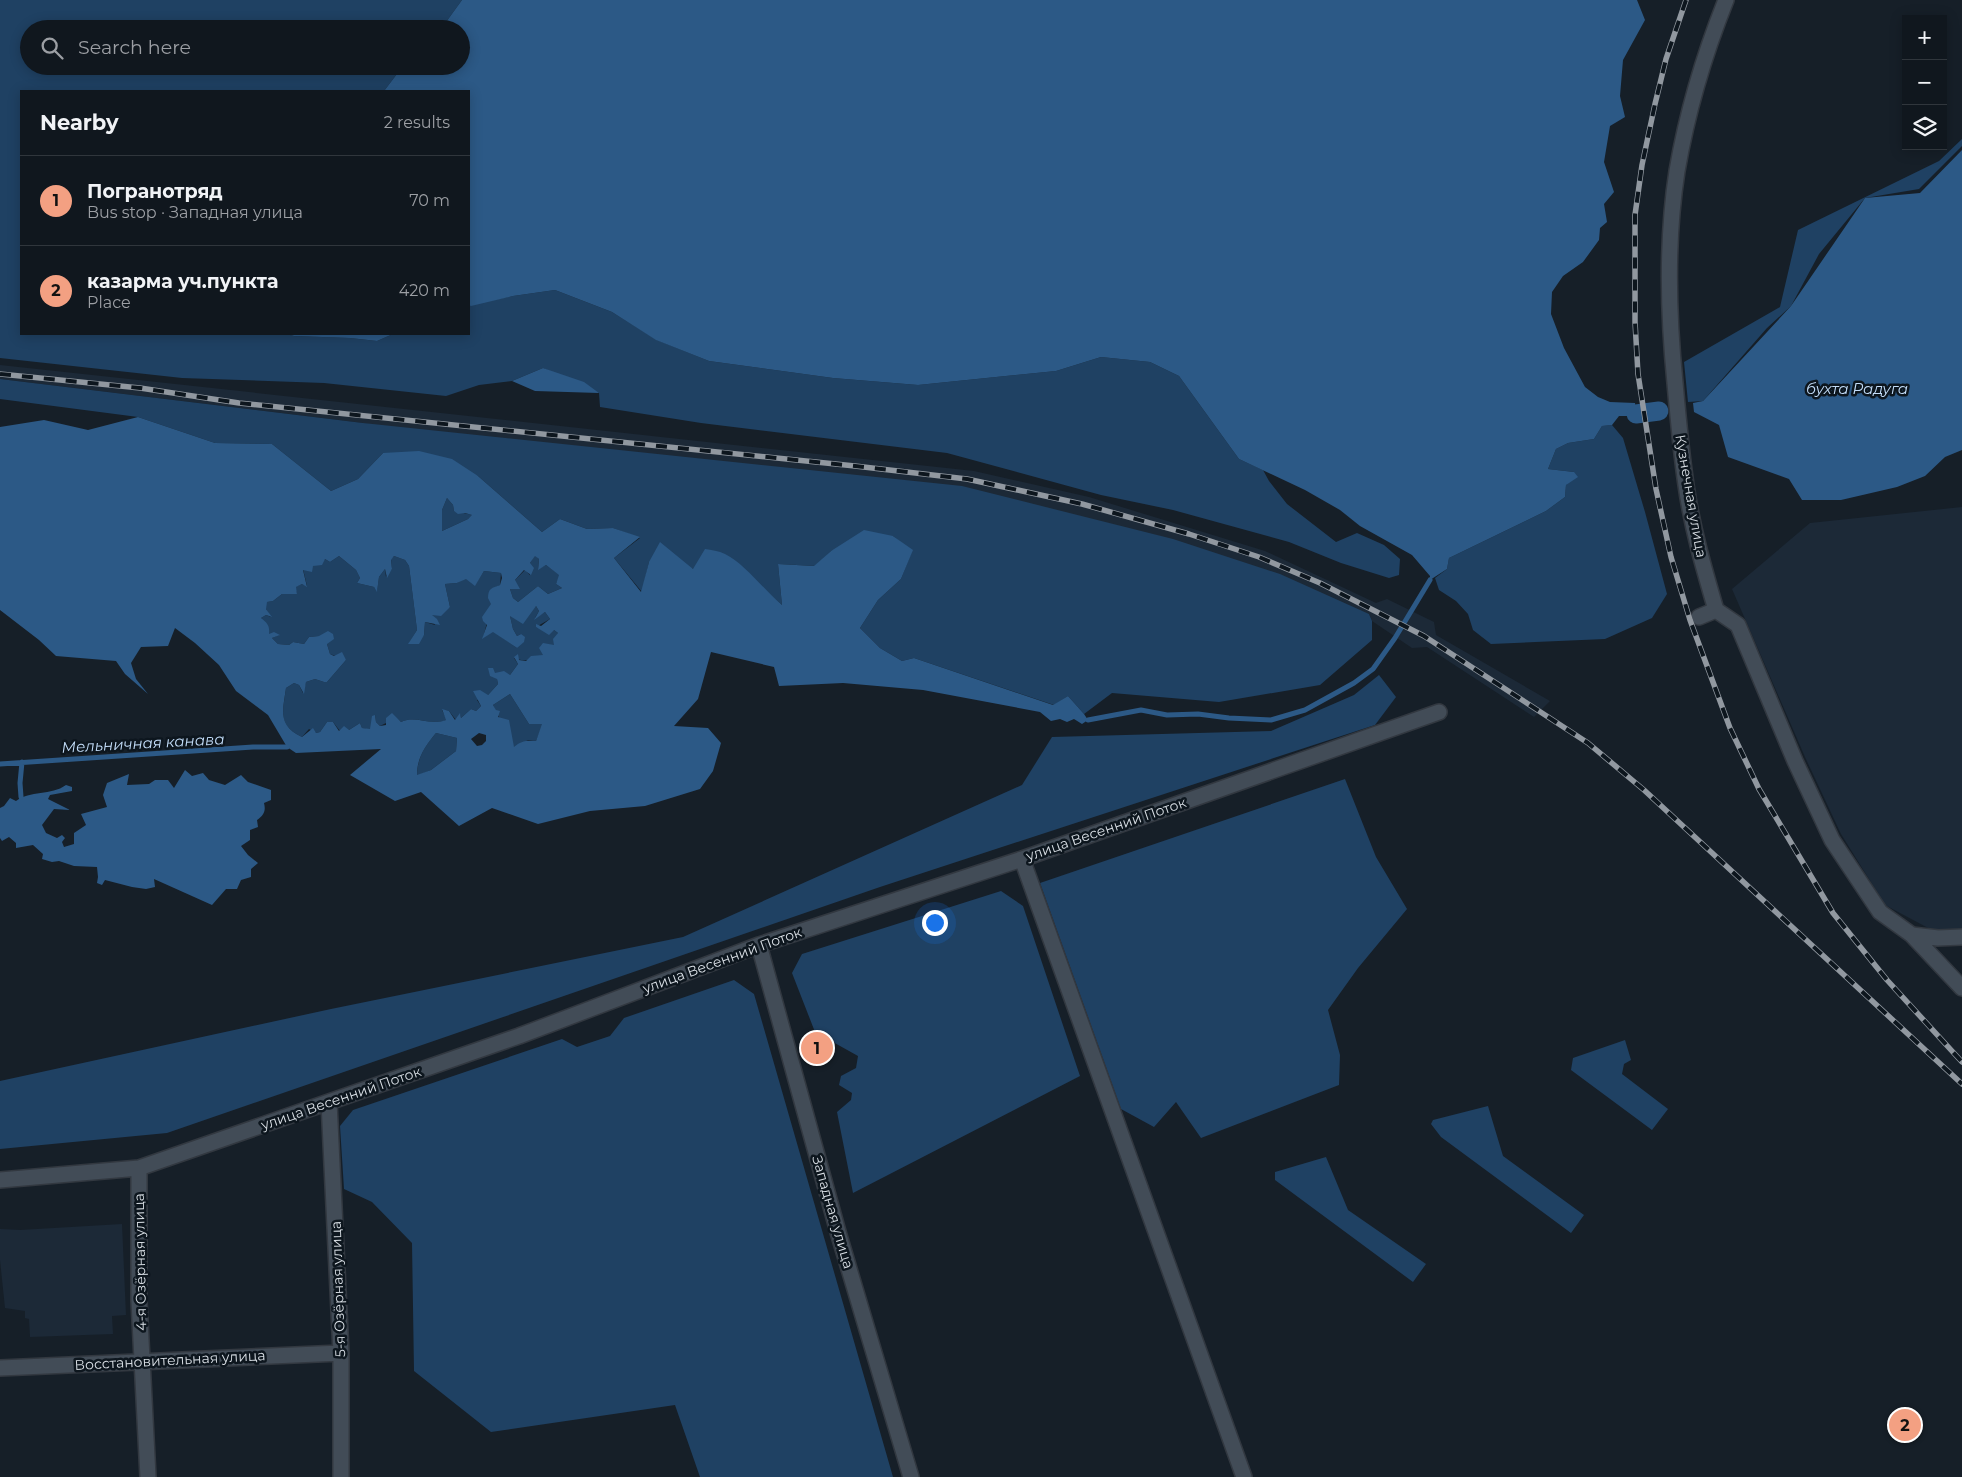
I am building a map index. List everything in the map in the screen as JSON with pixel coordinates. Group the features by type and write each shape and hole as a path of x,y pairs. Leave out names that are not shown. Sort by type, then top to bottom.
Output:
{"street":[{"name":"Кузнечная улица","path":"1716,610 1701,558 1686,486 1669,327 1670,262 1673,199 1678,170 1700,71 1726,0"},
{"path":"1699,617 1716,610 1738,624 1795,761 1832,840 1880,912 1912,935 1962,988"},
{"name":"улица Весенний Поток","path":"0,1180 139,1168 519,1036 759,946 1022,859 1439,712"},
{"path":"1022,859 1244,1477"},
{"path":"1912,935 1938,938 1962,937"},
{"name":"Западная улица","path":"759,946 838,1232 911,1477"},
{"name":"5-я Озёрная улица","path":"329,1102 341,1353 341,1477"},
{"name":"4-я Озёрная улица","path":"139,1168 139,1301 148,1477"},
{"name":"Восстановительная улица","path":"0,1368 341,1353"}],"shaded area":[{"path":"0,0 462,0 448,20 20,20 20,75 396,75 385,90 20,90 20,335 290,335 377,341 391,335 470,335 470,305 555,290 612,312 657,340 709,361 833,378 918,385 1056,371 1101,357 1150,362 1179,376 1239,459 1263,470 1287,504 1336,542 1357,533 1384,545 1400,559 1399,575 1389,578 1341,563 1289,542 1173,510 1101,495 947,453 701,423 600,407 599,393 543,368 512,381 479,385 446,396 324,383 182,378 0,358"},
{"path":"1962,139 1962,146 1919,189 1865,198 1819,254 1791,306 1767,328 1703,401 1688,402 1684,362 1780,307 1798,230 1939,161"},
{"path":"0,365 974,471 1089,497 1265,551 1376,603 1387,599 1434,622 1436,635 1550,701 1534,717 1427,647 1412,648 1372,621 1369,614 363,423 0,379"},
{"path":"0,379 363,423 962,486 1173,539 1280,574 1369,614 1372,621 1372,640 1320,685 1219,702 1112,693 1084,714 1068,696 1054,705 914,658 902,661 880,648 860,628 878,600 901,579 912,551 893,536 831,551 815,566 778,564 782,605 764,589 694,569 649,562 642,592 614,558 640,538 613,528 587,529 560,519 542,532 478,476 383,453 358,479 331,491 272,444 215,443 138,417 0,399"},
{"path":"1612,425 1623,438 1667,594 1652,618 1605,639 1491,644 1473,630 1468,614 1456,601 1439,590 1435,578 1447,569 1449,558 1546,511 1565,497 1566,485 1574,472 1548,469 1556,449 1568,443 1594,439 1602,426"},
{"path":"447,498 453,505 454,511 473,515 442,531 442,510"},
{"path":"1962,507 1962,946 1885,905 1841,834 1805,757 1732,589 1810,523"},
{"path":"535,555 539,559 538,569 546,565 560,575 556,584 562,588 548,594 538,586 518,602 513,598 510,589 515,580 525,570 530,575 530,563"},
{"path":"339,556 356,570 360,578 357,583 374,587 377,591 379,577 385,569 386,577 392,569 391,559 394,556 405,560 409,566 417,630 409,643 424,635 425,622 435,625 431,615 450,607 445,584 457,583 466,578 475,585 484,571 501,573 500,585 496,587 483,638 493,631 517,648 521,634 517,636 510,616 536,606 539,611 535,618 545,612 550,619 536,627 554,630 558,633 555,642 551,650 536,659 519,660 514,658 518,664 510,675 497,679 498,684 488,695 477,700 481,706 476,711 471,709 461,718 460,714 456,720 449,711 442,710 447,720 434,722 407,720 401,722 396,718 380,726 376,722 375,715 371,730 362,728 360,723 349,730 340,731 333,722 327,722 320,732 316,733 309,729 302,737 289,728 285,722 283,710 286,688 294,683 299,685 303,693 306,682 315,679 327,682 346,660 330,654 327,644 319,636 309,637 304,644 293,642 289,645 278,644 272,638 279,635 269,634 261,618 266,615 271,617 266,609 266,602 273,601 282,594 297,594 295,587 302,584 307,586 303,569 325,559 330,562"},
{"path":"1379,675 1396,697 1375,725 880,887 167,1133 0,1149 0,1081 331,1009 683,937 1022,785 1052,737 1271,731 1354,695"},
{"path":"510,694 529,724 543,724 536,741 528,740 514,748 493,705"},
{"path":"436,733 457,738 456,751 431,770 417,776 418,764 422,753"},
{"path":"1345,779 1376,857 1407,909 1358,968 1328,1010 1340,1055 1339,1085 1201,1138 1176,1102 1154,1127 1121,1109 1040,883"},
{"path":"1001,891 1023,906 1080,1076 853,1193 837,1112 851,1100 852,1093 839,1085 841,1076 856,1068 858,1056 815,1032 792,973 802,954"},
{"path":"734,980 754,994 893,1477 700,1477 675,1405 491,1432 414,1371 412,1243 372,1202 344,1189 340,1126 353,1110 562,1039 577,1047 610,1036 624,1018"},
{"path":"1625,1040 1631,1060 1624,1064 1622,1074 1668,1109 1652,1130 1571,1070 1573,1058"},
{"path":"1488,1106 1503,1156 1584,1215 1571,1233 1441,1137 1431,1124 1433,1120"},
{"path":"1326,1157 1348,1210 1426,1264 1413,1282 1275,1180 1275,1172"},
{"path":"122,1224 126,1315 112,1316 113,1334 30,1337 29,1319 25,1318 25,1311 5,1308 0,1260 0,1229 20,1230"}],"water":[{"path":"462,0 1637,0 1645,20 1623,60 1620,96 1625,117 1610,126 1604,162 1614,192 1604,204 1607,222 1600,228 1599,240 1583,262 1563,276 1552,292 1551,314 1564,348 1585,387 1598,397 1610,402 1635,403 1636,414 1619,416 1612,425 1602,426 1594,439 1568,443 1556,449 1548,469 1574,472 1578,477 1566,485 1565,497 1546,511 1449,558 1447,569 1430,580 1430,576 1412,555 1360,526 1340,510 1305,490 1239,459 1179,376 1150,362 1101,357 1056,371 918,385 833,378 709,361 656,340 612,312 555,290 513,296 471,306 470,90 385,90 396,75 470,75 470,20 448,20"},
{"name":"бухта Радуга","path":"1962,150 1962,450 1945,457 1925,476 1897,487 1841,500 1802,500 1789,479 1728,457 1719,425 1694,412 1693,403 1703,401 1791,306 1865,198 1920,193"},
{"path":"290,335 391,335 377,341"},
{"path":"543,368 584,382 599,393 535,391 512,381"},
{"path":"138,417 215,443 272,444 331,491 358,479 383,453 419,451 452,459 478,476 542,532 560,519 587,529 613,528 640,537 614,558 641,592 649,562 660,542 693,569 705,549 725,554 747,570 782,605 778,564 814,566 831,551 864,530 893,536 913,550 901,579 878,600 860,628 880,648 902,661 914,658 1053,705 1068,696 1088,720 1082,724 1074,719 1067,722 1060,719 1051,721 1040,712 923,690 843,683 779,686 774,667 711,652 698,699 674,726 708,728 721,743 713,771 700,789 645,806 590,811 538,824 492,808 459,826 421,792 395,801 350,775 381,749 296,753 287,747 268,715 236,691 219,665 175,628 168,646 141,647 131,663 136,679 148,694 125,674 116,661 56,656 39,640 0,610 0,427 44,420 88,430","holes":["447,498 453,505 454,511 458,514 472,515 468,519 442,531 442,510","339,556 356,570 360,578 357,583 374,587 377,592 379,577 385,569 387,578 392,569 391,560 394,556 405,560 409,566 417,630 408,644 419,644 424,635 425,622 440,625 432,615 441,616 450,607 445,584 457,583 466,579 475,586 484,571 501,573 502,578 500,585 489,592 488,598 491,604 482,617 487,625 482,639 493,632 517,648 524,642 525,637 521,634 517,636 510,616 523,624 536,606 539,611 534,620 545,612 550,619 541,626 536,624 536,627 549,635 554,630 558,633 553,639 554,645 543,643 539,648 543,655 531,656 526,661 519,660 518,654 514,657 518,664 510,675 504,671 495,673 493,668 488,668 490,676 497,679 498,684 488,695 480,690 473,691 481,706 476,711 471,709 461,718 460,713 455,720 449,711 442,709 446,720 440,722 412,720 401,722 392,713 386,718 386,725 380,726 376,722 375,715 372,716 370,729 362,728 360,723 349,730 344,726 339,731 333,722 327,722 320,732 316,733 313,728 302,737 294,732 285,722 283,710 286,688 294,683 299,685 304,694 306,682 315,679 327,682 346,660 342,652 334,656 330,654 327,644 334,639 333,634 328,631 319,636 309,637 304,644 293,642 289,645 278,644 272,638 280,635 274,632 269,634 268,624 261,618 266,615 272,617 266,609 267,602 273,601 282,594 297,594 296,587 302,584 307,587 303,570 312,572 313,566 322,565 325,559 330,562","535,556 539,559 538,570 546,565 559,575 556,584 562,588 548,594 538,586 518,602 513,598 510,589 520,589 515,580 524,570 531,575 534,568 530,563","510,694 529,724 542,724 536,741 524,741 514,747 509,720 498,717 500,711 496,710 493,705","436,733 457,738 456,751 431,770 417,775 422,752","479,733 486,735 486,741 482,745 477,746 471,739"]},
{"path":"185,770 192,776 203,773 209,780 225,785 241,775 248,782 271,790 271,800 264,803 264,813 257,820 258,827 250,830 250,840 241,846 258,863 251,869 251,877 241,880 237,889 226,889 212,905 154,879 155,887 146,889 105,880 102,885 97,883 97,867 74,866 59,861 52,862 42,859 43,854 33,845 16,848 16,843 9,837 2,841 0,838 0,808 10,798 16,801 28,795 54,791 66,785 72,787 72,791 50,795 48,799 70,810 54,809 42,825 46,833 57,838 62,835 65,838 62,842 64,847 74,844 74,833 86,825 81,814 107,807 103,795 107,783 129,774 127,785 149,784 155,780 168,780 174,788"}],"waterway":[{"path":"1636,414 1659,411"},
{"path":"1088,720 1141,710 1167,715 1198,714 1271,720 1305,710 1354,683 1373,669 1395,638 1430,580"},
{"name":"Мельничная канава","path":"0,764 253,747 287,747"},
{"path":"21,797 22,762"}],"railway":[{"path":"1686,0 1666,59 1655,104 1642,165 1635,215 1635,322 1638,374 1656,489 1671,557 1690,620 1730,728 1759,789 1833,913 1887,980 1962,1062"},
{"path":"0,374 140,388 239,403 967,479 1082,504 1189,534 1259,557 1320,583 1424,636 1588,743 1644,790 1962,1084"}],"place":[{"name":"Погранотряд","path":"817,1048"},
{"name":"казарма уч.пункта","path":"1905,1425"}]}
